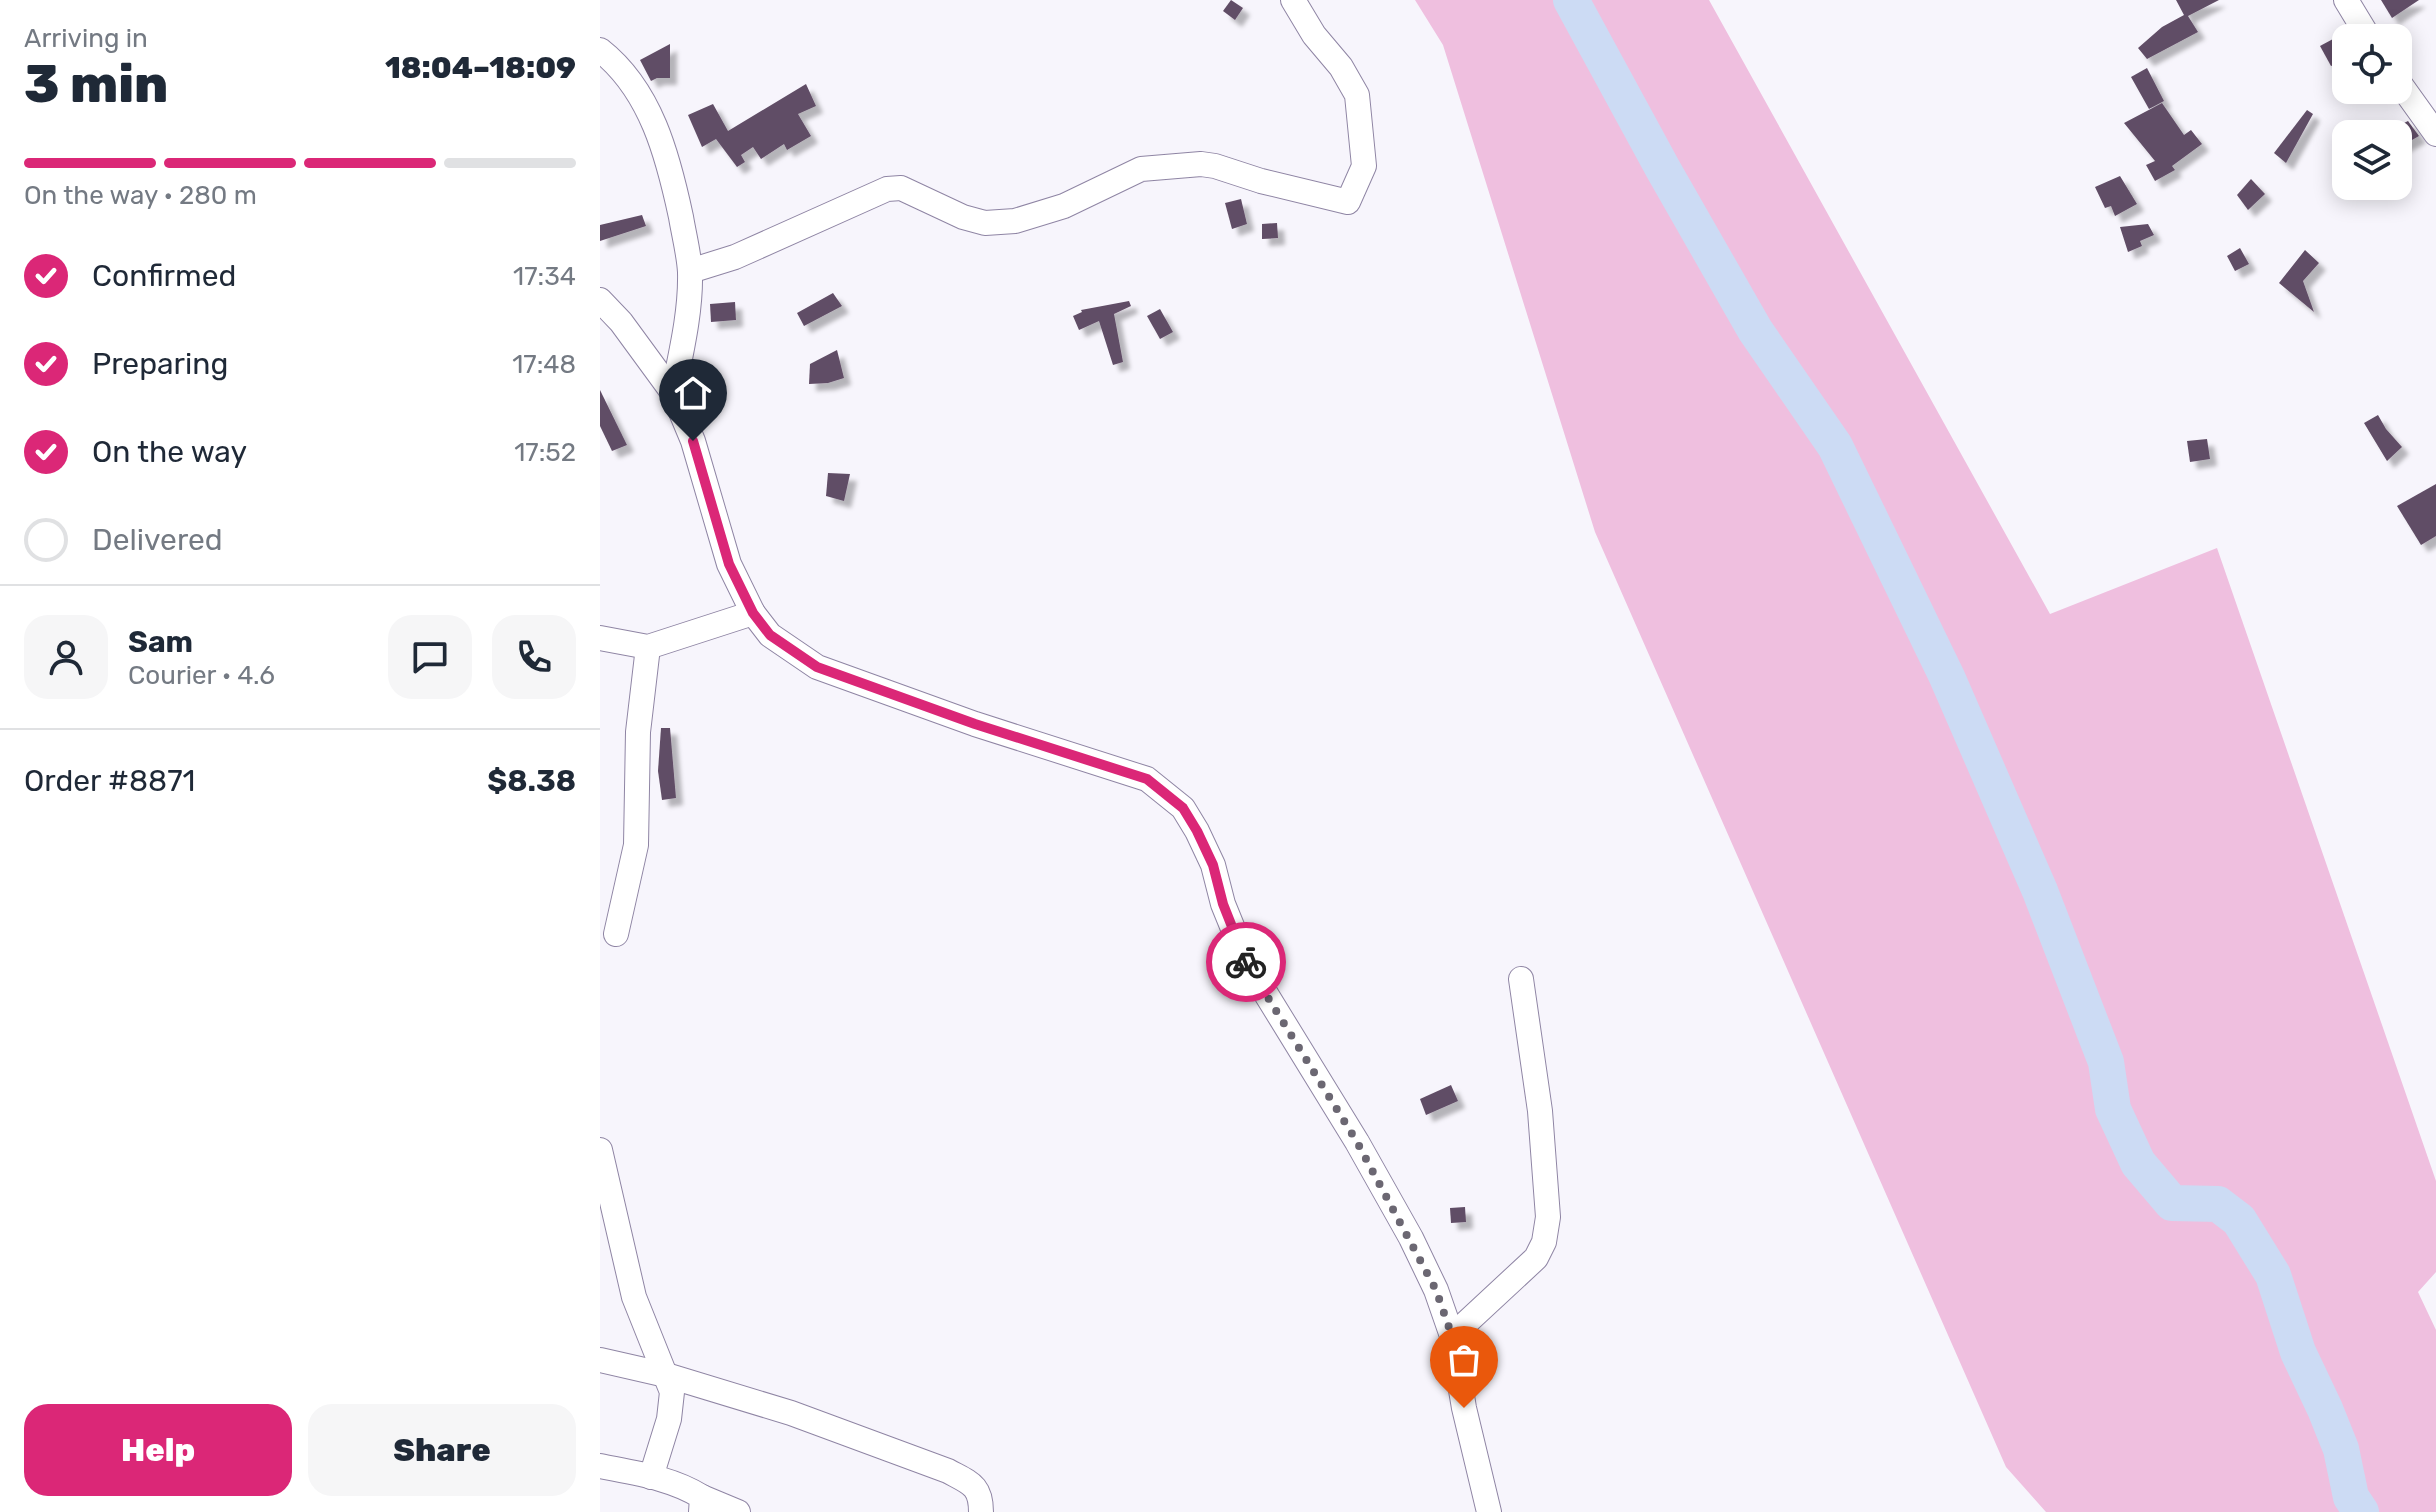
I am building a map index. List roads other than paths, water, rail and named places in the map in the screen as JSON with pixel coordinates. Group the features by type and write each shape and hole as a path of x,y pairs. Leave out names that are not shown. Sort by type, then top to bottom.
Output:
{"street":[{"path":"690,271 735,257 887,189 901,188 963,217 985,223 1015,221 1064,206 1141,169 1201,164 1348,202 1364,166 1357,95 1293,0"},
{"path":"2346,0 2361,24"},
{"path":"600,50 616,62 655,122 674,179 690,271 687,321 673,393"},
{"path":"2412,101 2436,134"},
{"path":"600,300 621,322 673,393 693,441 729,564 753,613 770,635 817,667 975,724 1147,779 1183,808 1213,865 1223,904 1247,963 1357,1142 1436,1290 1452,1336 1464,1408 1489,1512"},
{"path":"600,638 648,647 753,613"},
{"path":"616,934 636,845 638,732 648,647"},
{"path":"1452,1336 1536,1258 1544,1242 1548,1217 1540,1111 1521,979"},
{"path":"600,1150 609,1230 672,1392 669,1419 651,1477"},
{"path":"600,1360 666,1375 791,1413 948,1471 978,1491 981,1512"},
{"path":"600,1466 691,1490 702,1505 738,1512"}],"waterway":[{"path":"1571,0 1755,330 1835,446 1947,677 2040,891 2106,1062 2113,1109 2138,1163 2172,1203 2218,1204 2239,1220 2273,1275 2298,1352 2341,1449 2351,1497 2361,1512"}]}
